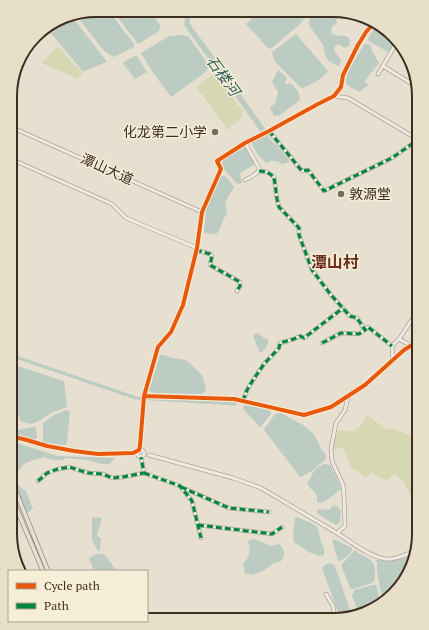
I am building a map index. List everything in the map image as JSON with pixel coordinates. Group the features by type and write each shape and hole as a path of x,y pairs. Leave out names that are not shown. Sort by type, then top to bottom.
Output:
{"main road":[{"path":"17,494 48,570"},
{"path":"17,510 43,570"}],"street":[{"path":"144,473 141,456 137,454 140,446 144,396 158,347 171,332 183,305 196,249 202,212 221,169 217,162 245,143 334,96 341,87 343,75 358,45 370,27"},
{"path":"378,74 395,46"},
{"path":"384,66 410,83"},
{"path":"334,96 348,98 412,136"},
{"name":"潭山大道","path":"17,130 202,212"},
{"path":"268,132 302,171 308,170 324,191 392,158 412,144"},
{"path":"245,143 259,168 259,171"},
{"path":"17,163 112,204 126,218 210,254 212,256 210,265 240,282 240,286 237,291"},
{"path":"245,180 259,171 267,172 274,177 279,207 299,228 299,235 312,270 342,308 350,316 357,318 365,330"},
{"path":"243,401 253,380 264,364 279,348 280,343 300,336 304,338 342,308"},
{"path":"392,346 399,339 412,320"},
{"path":"322,343 341,333 359,334 368,328 392,346 393,360"},
{"path":"399,339 412,345"},
{"path":"144,396 234,399 304,415 331,407 366,385 404,350 412,345"},
{"path":"337,533 345,526 344,496 343,485 332,461 331,449 336,423 345,410 348,396"},
{"path":"17,438 47,446 74,451 98,454 133,453 141,456 149,455"},
{"path":"140,446 144,455 141,456"},
{"path":"133,453 141,450 149,455 233,478 261,488 379,558 391,559 409,553"},
{"path":"38,481 47,472 58,468 70,467 89,473 103,474 112,478 144,473 180,486 229,508 269,512"},
{"path":"180,486 192,501 202,538"},
{"path":"198,525 272,534 282,527"},
{"path":"326,594 333,606 334,613"}],"green space":[{"path":"58,46 83,74 77,79 42,63"},
{"path":"216,72 243,112 238,122 229,125 230,128 228,130 196,87"},
{"path":"367,415 387,430 391,428 412,436 412,500 405,483 395,473 388,480 378,477 372,472 365,477 351,467 343,447 333,450 338,430 353,431 356,430"}],"shaded area":[{"path":"113,17 134,44 134,47 114,57 104,51 79,19"},
{"path":"117,17 154,17 161,26 158,32 138,44"},
{"path":"254,17 306,17 301,23 271,49 267,47 246,24"},
{"path":"338,17 336,21 337,23 332,27 331,32 336,35 348,37 350,42 349,46 346,47 342,47 339,44 335,46 334,50 341,61 340,65 338,66 327,59 324,52 324,46 308,24 310,18"},
{"path":"75,20 107,62 83,72 50,32 61,25"},
{"path":"374,29 381,33 393,45 388,52 367,40"},
{"path":"296,34 328,71 316,82 301,88 275,62 272,52"},
{"path":"169,36 188,36 210,67 203,74 171,97 141,53"},
{"path":"370,44 379,63 365,81 365,83 369,84 360,92 348,86 346,80 355,59 363,45"},
{"path":"137,56 147,72 135,79 123,63"},
{"path":"278,70 287,78 285,83 291,83 298,91 300,100 280,115 274,116 270,108 275,103 278,92 272,82"},
{"path":"266,135 279,148 289,162 283,164 276,161 271,161 266,163 258,155 252,142"},
{"path":"244,145 246,146 255,164 240,173 242,183 237,184 223,168 222,159"},
{"path":"221,176 225,176 234,187 225,202 227,212 216,234 204,233 206,210"},
{"path":"258,333 268,340 267,345 262,352 259,352 253,335"},
{"path":"160,355 186,360 202,375 206,387 205,392 201,394 154,393 149,391"},
{"path":"17,366 64,381 67,407 51,413 31,424 21,422 17,412"},
{"path":"244,405 269,409 271,414 262,427 260,427 243,409"},
{"path":"67,410 70,412 67,443 65,445 43,443 43,423 54,415"},
{"path":"281,413 303,425 314,434 325,453 326,459 312,471 300,477 264,430 275,414"},
{"path":"36,427 37,438 34,441 17,437 17,431"},
{"path":"17,443 58,456 115,458 110,464 102,464 87,460 66,458 62,460 52,460 44,457 24,464 17,473"},
{"path":"325,464 330,465 341,489 322,503 317,502 317,496 307,482 316,469"},
{"path":"17,482 21,488 26,491 33,509 27,513 17,490"},
{"path":"334,505 341,511 340,522 336,525 317,513 318,509 329,510"},
{"path":"92,517 102,518 97,536 101,538 100,550 98,551 92,540"},
{"path":"297,517 315,525 318,528 324,549 324,555 318,556 294,542 293,535 295,518"},
{"path":"252,539 271,546 279,544 284,552 284,556 281,561 258,573 245,574 243,564 249,553 248,541"},
{"path":"334,539 352,548 350,554 340,561 338,561 332,541"},
{"path":"355,550 373,563 375,568 375,580 372,583 353,589 350,588 341,565"},
{"path":"96,554 104,554 116,570 94,570 89,558"},
{"path":"409,555 399,578 381,596 377,563 375,560 405,558"},
{"path":"331,563 335,566 350,611 338,612 322,568 326,564"},
{"path":"376,585 379,598 357,609 352,596 354,590"}],"waterway":[{"name":"石楼河","path":"188,17 187,24 190,29 266,135"},
{"path":"17,357 136,398 235,404"}],"marked path":[{"path":"269,131 302,171 308,170 324,191 392,158 412,144"},
{"path":"259,171 267,172 274,177 279,207 299,228 299,235 312,270 331,295 350,316 357,318 365,330 368,327 392,346"},
{"path":"196,250 210,254 212,256 210,265 240,282 240,286 237,291"},
{"path":"243,401 253,380 264,364 279,348 280,343 300,336 304,338 343,308"},
{"path":"322,343 341,333 359,334 365,330"},
{"path":"38,481 47,473 70,467 89,473 103,474 112,478 144,473 141,457"},
{"path":"144,473 180,486 192,501 201,538"},
{"path":"181,487 229,508 269,512"},
{"path":"198,525 272,534 282,527"}],"cycle path":[{"path":"17,438 47,446 98,454 133,453 139,450 144,396 158,347 171,332 183,305 197,248 202,212 221,169 217,161 245,143 334,96 341,87 343,75 358,45 370,27"},
{"path":"144,396 234,399 304,415 331,407 365,385 404,350 412,345"}],"place":[{"name":"化龙第二小学","path":"215,132"},
{"name":"敦源堂","path":"341,194"}],"district":[{"name":"潭山村","path":"335,262"}]}
